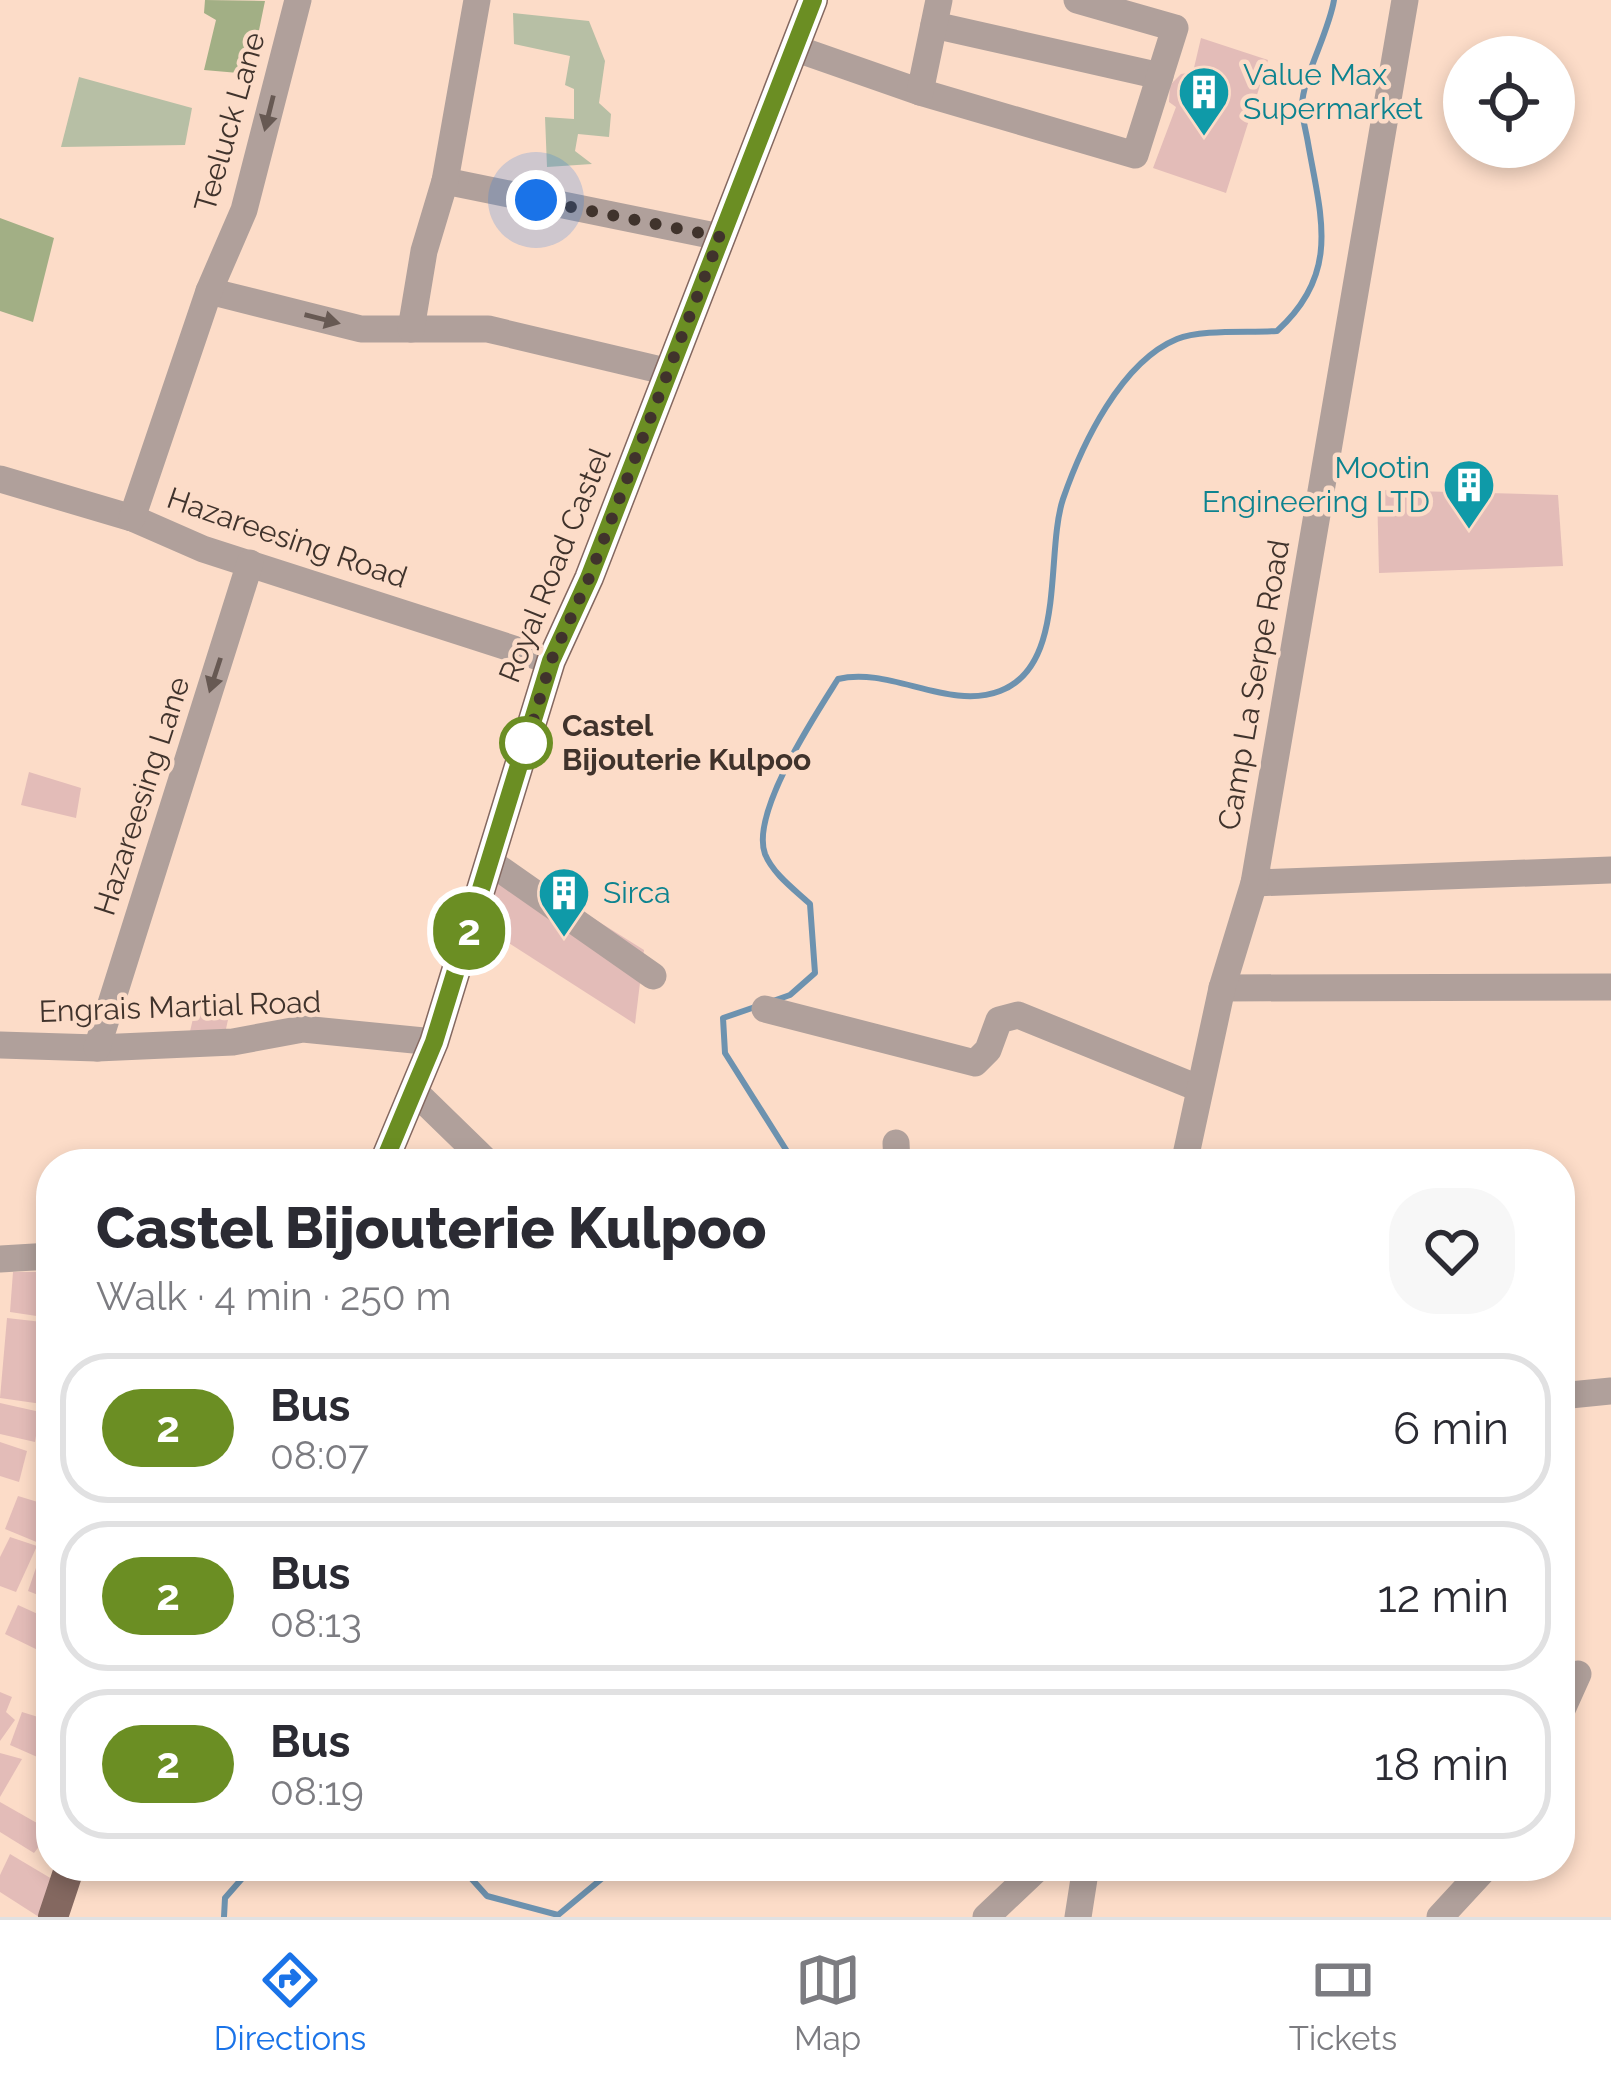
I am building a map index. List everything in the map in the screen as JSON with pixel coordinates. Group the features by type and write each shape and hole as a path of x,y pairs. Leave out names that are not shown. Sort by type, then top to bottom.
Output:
{"main road":[{"name":"Royal Road Castel","path":"390,1149 434,1042 551,661 589,578 813,0"},
{"path":"52,1917 65,1881"}],"street":[{"name":"Teeluck Lane","path":"132,518 209,291 244,210 298,0"},
{"path":"411,329 424,251 445,181 477,0"},
{"path":"797,49 920,92 1135,155 1175,28 1077,0"},
{"name":"Camp La Serpe Road","path":"1187,1149 1222,988 1254,884 1405,0"},
{"path":"920,92 937,13 1160,76"},
{"path":"445,181 720,237"},
{"path":"209,291 362,329 488,328 669,372"},
{"name":"Hazareesing Road","path":"0,479 132,518 203,549 551,661"},
{"name":"Hazareesing Lane","path":"97,1048 250,563"},
{"path":"490,862 653,976"},
{"path":"1254,884 1611,870"},
{"path":"1222,988 1611,987"},
{"path":"765,1010 975,1063 988,1050 999,1020 1018,1015 1198,1088"},
{"name":"Engrais Martial Road","path":"0,1045 97,1048 233,1042 303,1029 434,1042"},
{"path":"415,1092 474,1149"},
{"path":"0,1259 36,1257"},
{"path":"1575,1395 1611,1391"},
{"path":"1575,1681 1578,1674"},
{"path":"986,1917 1024,1881"},
{"path":"1078,1917 1084,1881"},
{"path":"1440,1917 1472,1881"}],"green space":[{"path":"205,0 265,1 250,74 204,70 216,20 204,13"},
{"path":"513,13 589,21 605,61 599,103 611,114 609,137 578,134 575,151 592,164 547,167 545,117 574,119 574,89 565,85 570,56 514,44"},
{"path":"79,77 192,108 185,145 61,147"},
{"path":"0,218 54,238 33,322 0,311"}],"building":[{"name":"Value Max Supermarket","path":"1201,38 1268,60 1226,193 1153,168 1176,107 1169,102 1170,85 1181,74 1193,72"},
{"name":"Mootin Engineering LTD","path":"1377,490 1558,495 1563,566 1379,573"},
{"path":"29,772 81,788 76,818 21,805"},
{"name":"Sirca","path":"503,862 644,950 635,1024 484,927"},
{"path":"216,1002 231,1006 224,1038 188,1040 195,1010 213,1014"},
{"path":"13,1272 36,1272 36,1316 10,1312"},
{"path":"7,1318 36,1321 36,1403 0,1398"},
{"path":"0,1403 36,1411 35,1442 0,1434"},
{"path":"0,1442 27,1451 19,1482 0,1476"},
{"path":"18,1496 36,1501 36,1542 5,1529"},
{"path":"10,1537 36,1546 16,1592 0,1586 0,1557"},
{"path":"36,1568 36,1594 28,1591"},
{"path":"18,1605 36,1613 36,1649 5,1634"},
{"path":"0,1692 12,1697 6,1712 15,1720 0,1741"},
{"path":"22,1712 36,1716 36,1756 10,1745"},
{"path":"0,1753 22,1759 0,1797"},
{"path":"0,1802 36,1822 36,1850 34,1853 0,1832"},
{"path":"10,1854 36,1869 36,1881 51,1881 39,1917 0,1892 0,1875"}],"waterway":[{"path":"773,1001 790,995 815,973 810,904 779,875 765,854 767,814 788,764 838,679 878,678 940,693 980,696 1021,678 1045,634 1063,499 1093,430 1121,385 1157,350 1177,339 1277,331 1311,288 1318,266 1321,220 1302,106 1334,0"},
{"path":"755,1007 723,1018 725,1053 786,1149"},
{"path":"224,1917 225,1898 240,1881"},
{"path":"474,1881 487,1896 558,1915 599,1881"}],"bus line":[{"name":"2","path":"390,1149 434,1042 551,661 589,578 813,0"}],"place":[{"name":"Value Max Supermarket","path":"1204,138"},
{"name":"Mootin Engineering LTD","path":"1469,531"},
{"name":"Castel Bijouterie Kulpoo","path":"526,743"},
{"name":"Sirca","path":"564,939"}],"route":[{"path":"526,743 524,752 551,661 589,578 720,237 536,200"}]}
